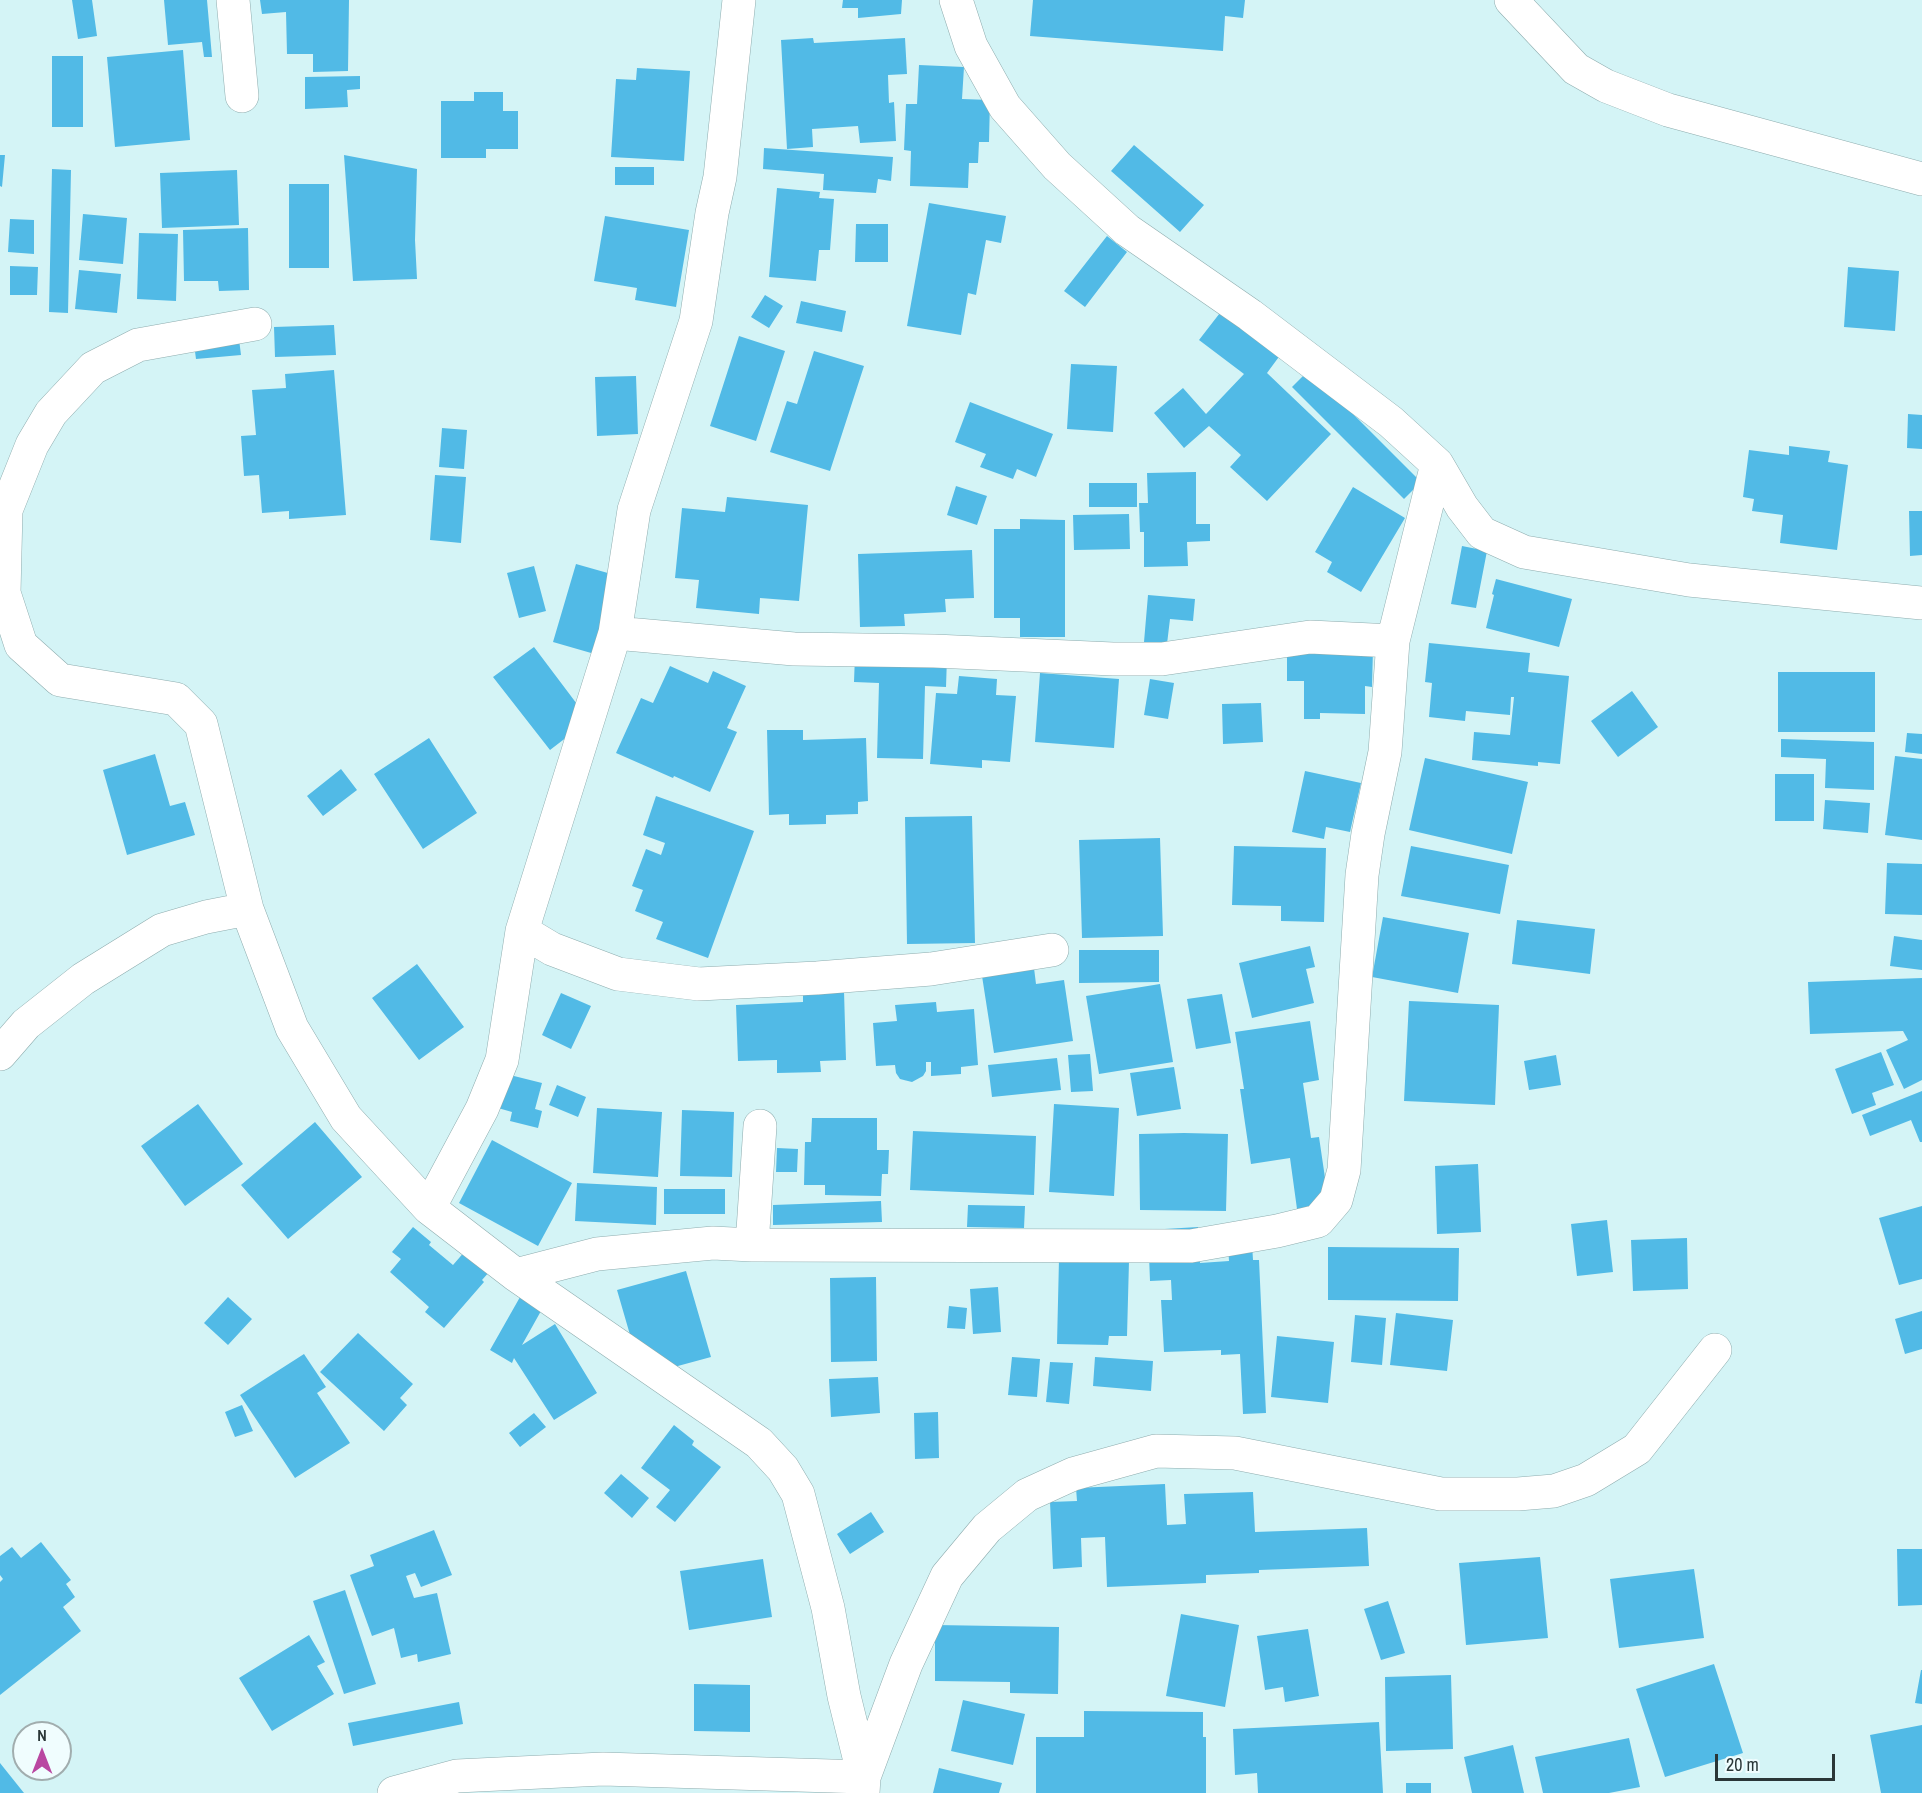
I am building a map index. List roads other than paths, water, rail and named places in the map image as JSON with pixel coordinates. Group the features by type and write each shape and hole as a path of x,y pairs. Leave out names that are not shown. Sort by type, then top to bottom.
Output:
{"street":[{"path":"233,0 242,96"},
{"path":"429,1208 483,1109 502,1060 522,931 615,633 634,510 696,321 712,213 720,177 739,0"},
{"path":"956,0 970,46 1005,107 1057,166 1126,230 1250,315 1391,422 1437,464 1462,507 1482,533 1524,552 1689,580 1922,603"},
{"path":"1511,0 1576,69 1606,86 1668,110 1922,179"},
{"path":"255,324 138,345 93,368 51,413 32,445 6,510 4,593 21,645 60,680 176,699 201,724 247,909 292,1028 346,1118 429,1208 516,1275 759,1443 783,1469 798,1494 822,1585 863,1785"},
{"path":"516,1275 597,1254 713,1243 1191,1246 1277,1231 1318,1221 1336,1200 1344,1170 1362,875 1385,752 1394,642 1437,464"},
{"path":"615,633 794,649 934,651 1113,659 1162,659 1310,637 1394,642"},
{"path":"0,1054 26,1024 83,979 162,930 206,917 247,909"},
{"path":"522,931 552,949 618,974 699,984 931,969 1052,950"},
{"path":"752,1245 760,1126"},
{"path":"863,1785 906,1664 947,1576 987,1528 1027,1495 1073,1474 1156,1451 1235,1453 1441,1494 1518,1494 1554,1491 1586,1480 1637,1449 1716,1350"},
{"path":"394,1793 457,1776 603,1769 863,1785"}]}
